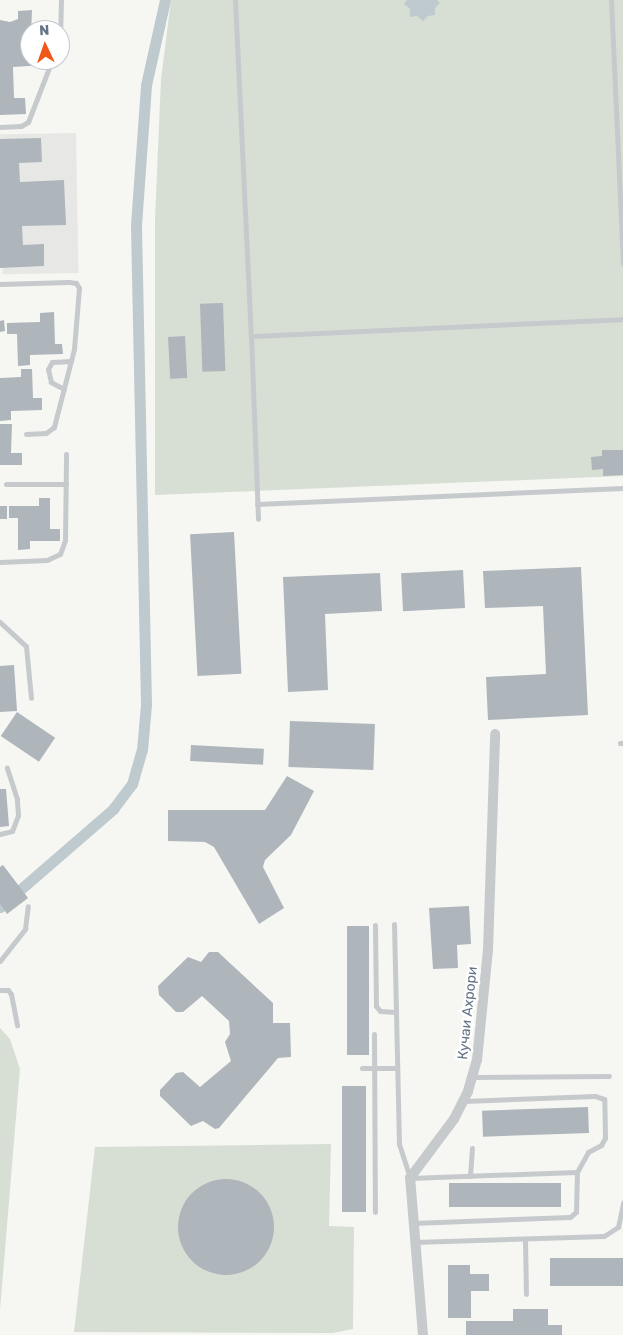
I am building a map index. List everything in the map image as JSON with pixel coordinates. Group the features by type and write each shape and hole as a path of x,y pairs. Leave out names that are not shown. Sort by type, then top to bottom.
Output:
{"street":[{"name":"Кучаи Ахрори","path":"410,1178 438,1143 464,1100 473,1078 486,988 495,734"},
{"path":"410,1178 412,1223 423,1335"}],"lane":[{"path":"60,20 61,0"},
{"path":"235,0 258,519"},
{"path":"610,0 623,264"},
{"path":"0,127 21,126 28,122 48,70"},
{"path":"0,284 76,283 79,293 71,361 53,429 26,434"},
{"path":"251,336 623,319"},
{"path":"64,389 51,382 48,369 52,362 71,361"},
{"path":"0,562 47,560 60,554 65,540 66,454"},
{"path":"6,484 66,484"},
{"path":"257,504 623,488"},
{"path":"0,622 26,646 31,698"},
{"path":"0,834 12,831 18,815 17,800 7,768"},
{"path":"0,961 21,936 28,906"},
{"path":"394,924 399,1144 410,1178 576,1172"},
{"path":"375,925 376,1006 380,1011 396,1012"},
{"path":"0,990 8,990 11,994 17,1025"},
{"path":"374,1034 376,1212"},
{"path":"362,1068 397,1068"},
{"path":"473,1078 609,1076"},
{"path":"412,1223 570,1217 577,1208 576,1172 588,1152 601,1145 605,1138 605,1103 602,1098 464,1100"},
{"path":"470,1176 472,1148"},
{"path":"414,1242 610,1235 618,1227 623,1203"},
{"path":"525,1239 526,1294"}],"shaded area":[{"path":"171,0 623,0 623,476 155,495 155,219 161,79"},
{"path":"407,0 437,0 440,3 435,8 435,15 428,16 423,21 417,16 410,17 410,9 404,4"},
{"path":"76,133 78,273 2,274 0,134"},
{"path":"0,1028 10,1039 20,1069 0,1310"},
{"path":"331,1144 329,1226 354,1227 353,1329 333,1333 74,1332 95,1147"}],"building":[{"path":"32,10 32,20 20,20 20,67 13,67 14,98 25,98 26,114 0,115 0,20 10,22 18,19 18,11"},
{"path":"41,138 42,162 19,163 20,182 64,180 66,225 22,226 23,245 44,244 44,266 0,268 0,139"},
{"path":"223,303 225,371 202,372 200,304"},
{"path":"54,312 55,344 62,344 63,354 30,355 30,365 18,366 17,334 7,334 7,323 40,322 40,313"},
{"path":"4,320 5,331 0,332 0,321"},
{"path":"185,336 187,378 170,379 168,337"},
{"path":"21,369 32,369 33,398 42,398 42,410 11,411 11,420 0,421 0,378 21,377"},
{"path":"0,424 12,424 11,453 22,453 22,465 0,465"},
{"path":"602,450 623,450 623,475 603,476 603,469 592,470 591,457 602,456"},
{"path":"39,498 50,498 50,529 60,529 60,541 30,541 30,549 18,550 18,518 9,518 9,506 39,506"},
{"path":"0,506 7,506 7,519 0,519"},
{"path":"234,532 241,674 197,676 190,534"},
{"path":"581,567 588,715 488,720 486,677 546,674 543,606 485,608 483,571"},
{"path":"463,570 465,608 403,611 401,573"},
{"path":"380,573 382,611 325,614 328,690 288,692 283,577"},
{"path":"14,665 17,711 0,712 0,666"},
{"path":"17,712 55,738 39,762 1,736"},
{"path":"290,721 375,724 373,770 288,767"},
{"path":"191,745 264,749 263,765 190,761"},
{"path":"287,776 314,791 291,835 265,860 263,867 284,908 259,924 214,847 205,842 168,841 168,810 265,810"},
{"path":"0,789 6,789 9,826 0,827"},
{"path":"3,865 28,898 7,914 0,904 0,867"},
{"path":"469,906 471,944 457,945 458,968 433,969 429,908"},
{"path":"347,926 369,926 369,1055 347,1055"},
{"path":"209,952 218,952 273,1003 273,1023 290,1023 291,1057 278,1058 219,1128 215,1129 203,1121 191,1126 160,1096 160,1090 176,1073 183,1072 200,1087 231,1061 225,1042 230,1034 229,1021 202,996 183,1012 176,1012 159,995 158,986 188,957 201,962"},
{"path":"342,1086 366,1086 366,1212 342,1212"},
{"path":"588,1107 589,1133 483,1137 482,1111"},
{"path":"226,1179 244,1183 260,1193 270,1209 274,1227 270,1245 260,1261 244,1271 226,1275 208,1271 192,1261 182,1245 178,1227 182,1209 192,1193 208,1183"},
{"path":"449,1183 561,1183 561,1207 449,1207"},
{"path":"550,1258 623,1258 623,1286 550,1286"},
{"path":"448,1265 470,1265 470,1274 489,1274 489,1291 471,1291 471,1318 448,1318"},
{"path":"513,1309 548,1309 548,1325 562,1325 562,1335 466,1335 466,1321 513,1321"}],"waterway":[{"path":"0,907 113,809 132,784 142,750 146,704 136,225 146,85 165,0"}]}
